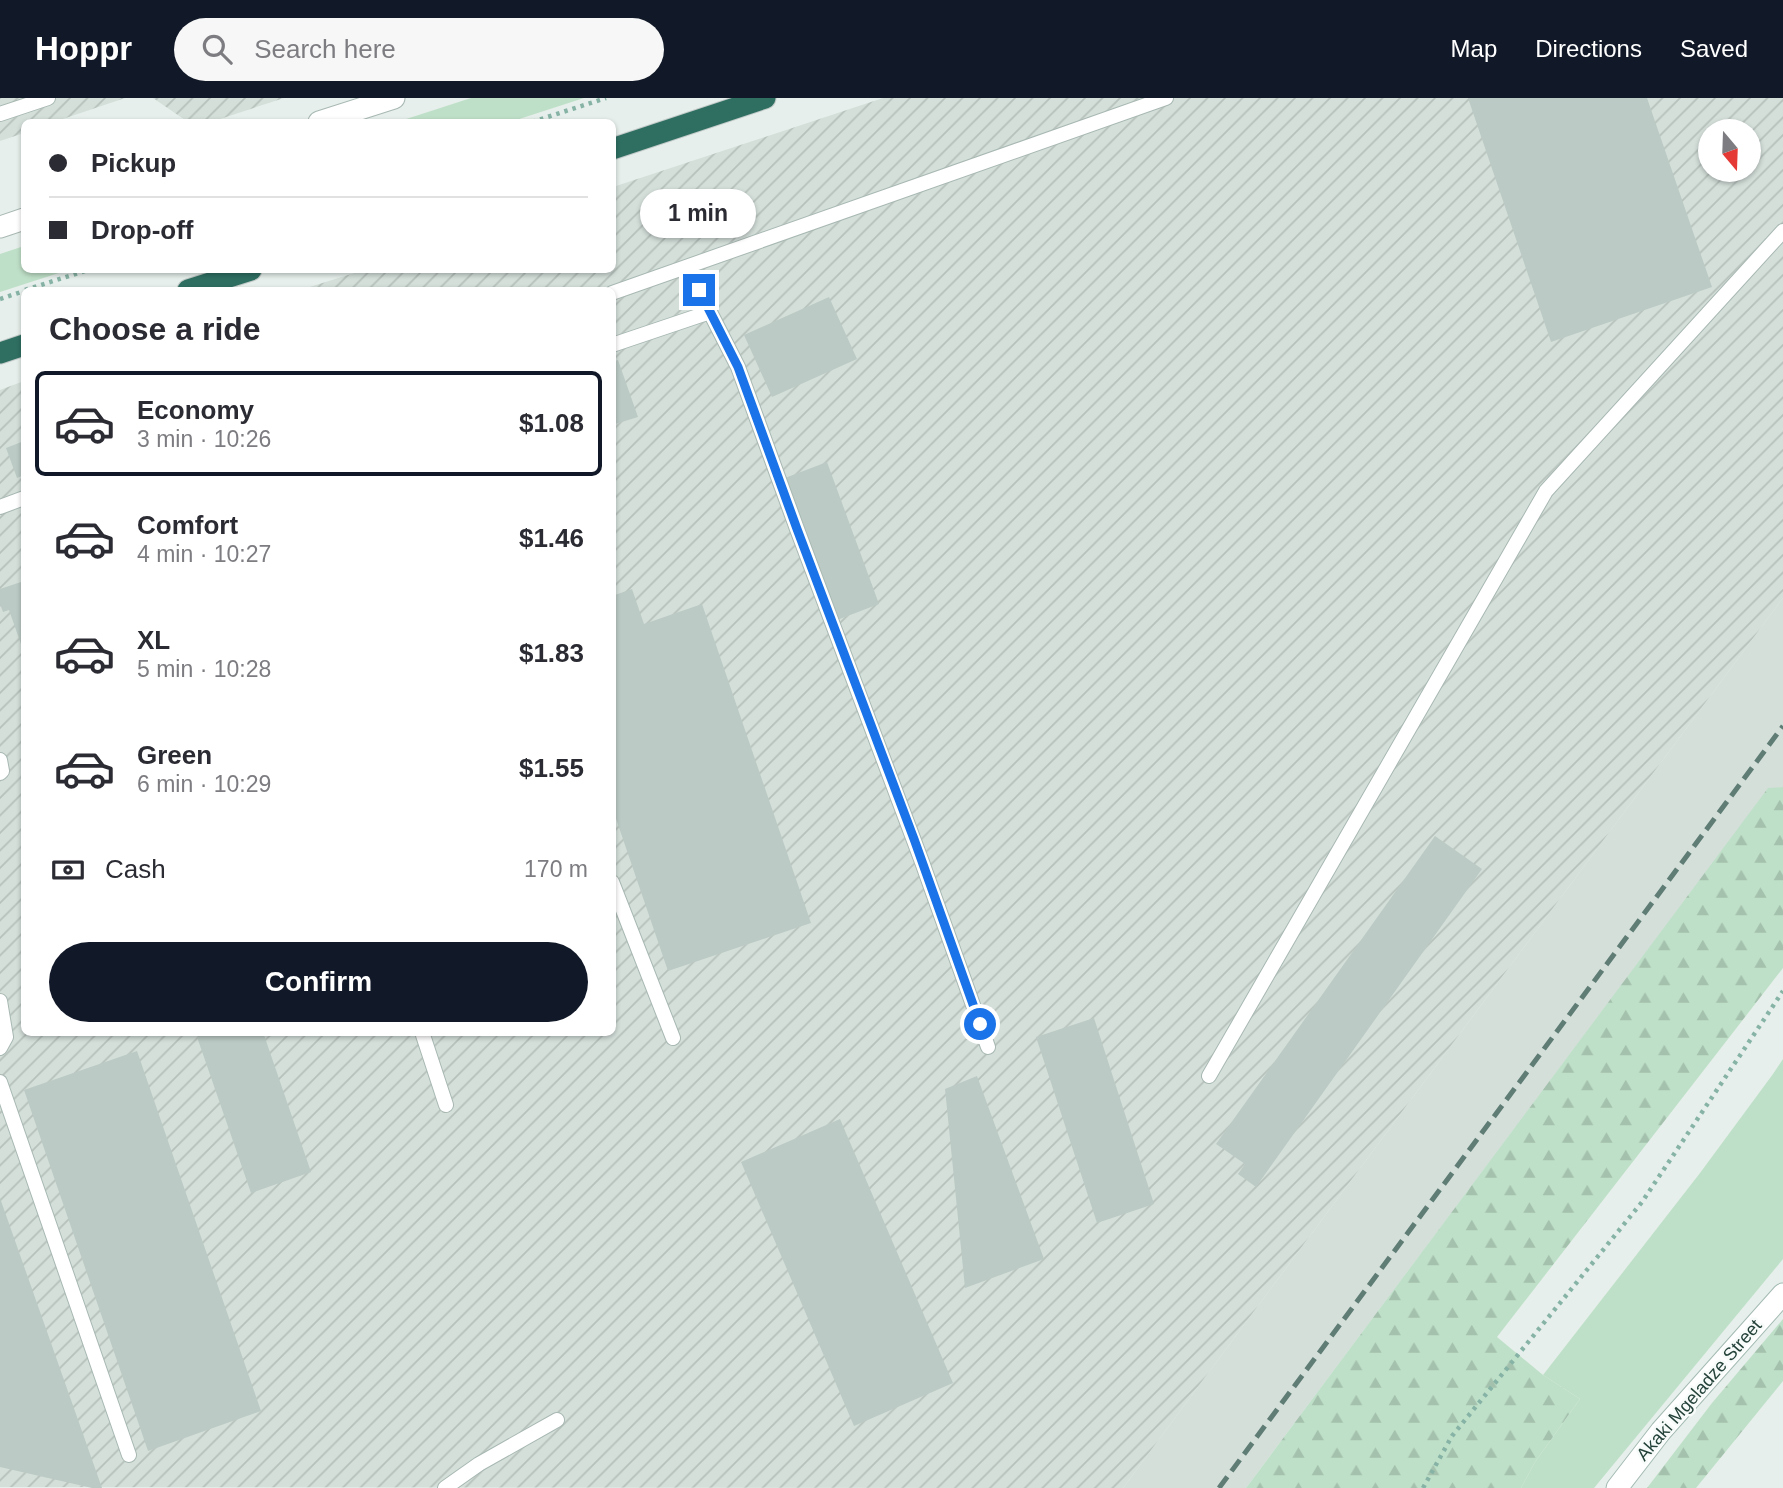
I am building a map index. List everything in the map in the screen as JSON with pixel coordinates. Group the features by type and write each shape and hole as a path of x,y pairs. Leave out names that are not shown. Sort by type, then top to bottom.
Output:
{"highway":[{"path":"616,148 765,98"},
{"path":"197,287 242,273"},
{"path":"0,354 21,346"}],"street":[{"path":"328,119 394,98"},
{"path":"0,227 21,220"},
{"name":"Akaki Mgeladze Street","path":"1617,1488 1661,1431 1783,1294"}],"lane":[{"path":"0,114 48,98"},
{"path":"616,292 1166,98"},
{"path":"1209,1076 1546,491 1783,231"},
{"path":"687,267 738,367 988,1047"},
{"path":"616,344 710,312"},
{"path":"0,507 21,499"},
{"path":"0,760 0,773"},
{"path":"616,892 673,1038"},
{"path":"0,1001 6,1037 0,1048"},
{"path":"423,1036 446,1105"},
{"path":"0,1082 129,1455"},
{"path":"446,1488 478,1464 556,1420"}],"path":[{"path":"541,119 606,98"},
{"path":"37,287 79,273"},
{"path":"0,299 21,292"},
{"path":"1423,1488 1452,1436 1643,1202 1783,991"}],"shaded area":[{"path":"0,98 125,98 63,119 21,119 21,134 0,141"},
{"path":"153,98 284,98 220,119 184,119"},
{"path":"883,98 1783,98 1783,598 1123,1488 0,1487 0,390 21,382 21,1036 616,1036 616,287 310,287 354,273 616,273 616,186"},
{"path":"1783,598 1783,787 1768,789 1246,1488 1123,1488"}],"green space":[{"path":"471,98 584,98 519,119 406,119"},
{"path":"21,247 21,273 59,273 0,292 0,254"},
{"path":"1783,787 1783,968 1497,1337 1543,1375 1580,1399 1535,1462 1521,1488 1246,1488 1768,788"},
{"path":"1783,1059 1783,1259 1594,1488 1521,1488 1535,1462 1580,1399 1543,1375 1700,1173"},
{"path":"1783,1319 1783,1381 1696,1488 1647,1488 1712,1403"}],"building":[{"path":"1468,98 1647,98 1712,287 1551,342"},
{"path":"829,297 857,359 772,397 744,335"},
{"path":"618,360 638,417 616,424"},
{"path":"21,442 21,476 17,478 6,448"},
{"path":"827,462 879,604 837,620 785,478"},
{"path":"21,582 21,644 9,610 3,612 0,589"},
{"path":"632,589 644,624 702,604 811,923 668,971 616,819 616,595"},
{"path":"1435,836 1482,869 1256,1187 1238,1174 1245,1164 1216,1144"},
{"path":"1094,1018 1154,1204 1097,1223 1036,1037"},
{"path":"264,1036 311,1172 251,1193 197,1037"},
{"path":"137,1051 261,1411 148,1451 24,1090"},
{"path":"977,1076 1044,1259 965,1288 945,1089"},
{"path":"840,1119 953,1383 854,1426 741,1162"},
{"path":"0,1198 102,1488 0,1467"}],"railway":[{"path":"1219,1488 1783,726"}],"route":[{"path":"699,290 738,367 980,1024"}]}
